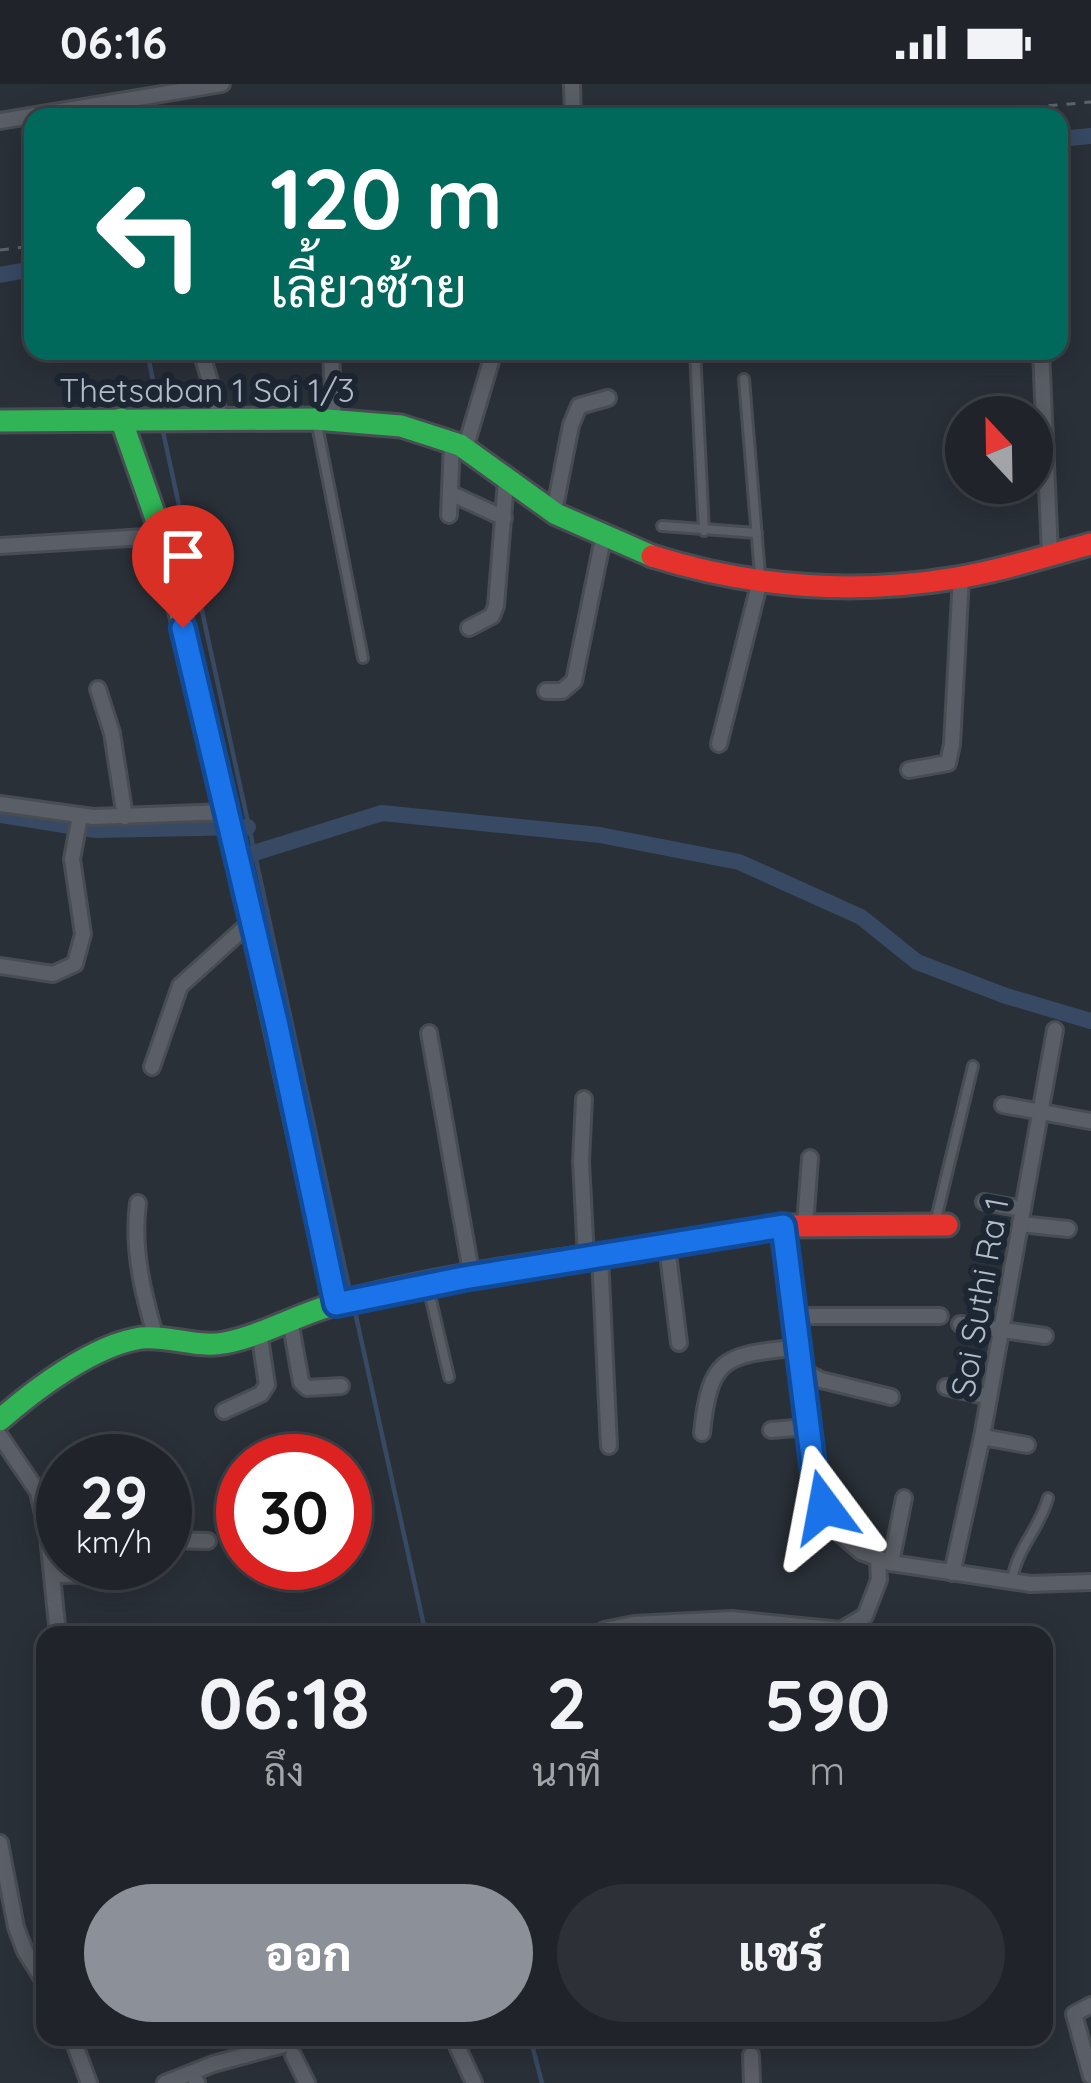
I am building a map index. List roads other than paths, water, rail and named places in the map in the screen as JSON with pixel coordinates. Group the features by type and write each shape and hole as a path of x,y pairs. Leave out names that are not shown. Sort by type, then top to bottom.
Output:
{"street":[{"path":"64,108 152,90 222,84"},
{"path":"204,360 220,419"},
{"path":"325,419 330,360"},
{"path":"449,515 459,445 491,360"},
{"path":"1041,360 1050,554"},
{"path":"554,512 579,406 608,398"},
{"path":"129,419 345,1302"},
{"name":"Thetsaban 1 Soi 1/3","path":"0,421 325,419 421,431 459,445 554,512 603,538 702,569 760,581 869,588 961,577 1091,544"},
{"path":"469,628 492,616 496,606 506,481"},
{"path":"450,493 504,518"},
{"path":"0,547 161,536"},
{"path":"546,691 562,691 574,681 603,538"},
{"path":"909,770 948,763 961,577"},
{"path":"718,744 760,581"},
{"path":"98,689 112,733 124,817"},
{"path":"0,804 78,823 124,817 229,821"},
{"path":"0,966 53,974 75,964 83,934 72,860 78,823"},
{"path":"152,1067 180,986 252,921"},
{"name":"Soi Suthi Ra 1","path":"952,1573 982,1437 1055,1030"},
{"path":"429,1033 472,1277"},
{"path":"584,1099 581,1161 609,1447"},
{"path":"1003,1105 1090,1121"},
{"path":"810,1158 794,1226 794,1316 815,1481 838,1533 861,1552 885,1561 1012,1581 1091,1582"},
{"path":"984,1202 1068,1228"},
{"path":"138,1203 137,1258 156,1338"},
{"path":"0,1420 29,1394 69,1370 113,1347 143,1338 206,1346 345,1302 794,1226 941,1225"},
{"path":"667,1246 679,1343"},
{"path":"794,1316 940,1316"},
{"path":"290,1320 301,1382 318,1390 340,1386"},
{"path":"959,1324 1046,1336"},
{"path":"224,1411 261,1394 267,1385 259,1331"},
{"path":"702,1433 710,1384 726,1361 738,1354 798,1346"},
{"path":"801,1370 821,1380 890,1397"},
{"path":"946,1387 989,1396"},
{"path":"771,1430 808,1427"},
{"path":"0,1436 36,1489"},
{"path":"982,1437 1027,1445"},
{"path":"848,1626 854,1625 872,1601 904,1498"},
{"path":"192,1541 208,1541"},
{"path":"54,1590 57,1626"},
{"path":"624,1626 732,1619 766,1626"},
{"path":"0,1843 16,1927 36,1969"},
{"path":"1091,2005 1074,2014 1091,2076"},
{"path":"76,2046 88,2083"},
{"path":"457,2046 474,2083"},
{"path":"165,2083 213,2064 290,2049 307,2083"},
{"path":"751,2055 752,2083"}],"lane":[{"path":"695,360 704,531"},
{"path":"744,379 760,581"},
{"path":"325,419 363,658"},
{"path":"662,526 757,533"},
{"path":"941,1225 973,1066"},
{"path":"428,1286 449,1377"},
{"path":"1012,1581 1015,1559 1044,1513 1048,1498"}],"waterway":[{"path":"1068,138 1091,136"},
{"path":"0,275 24,271"},
{"path":"149,360 159,410"},
{"path":"162,427 351,1296"},
{"path":"254,853 382,813 600,835 739,862 861,917 917,962 1006,996 1091,1021"},
{"path":"0,815 95,830 248,827"},
{"path":"354,1307 424,1626"},
{"path":"532,2046 542,2083"}]}
